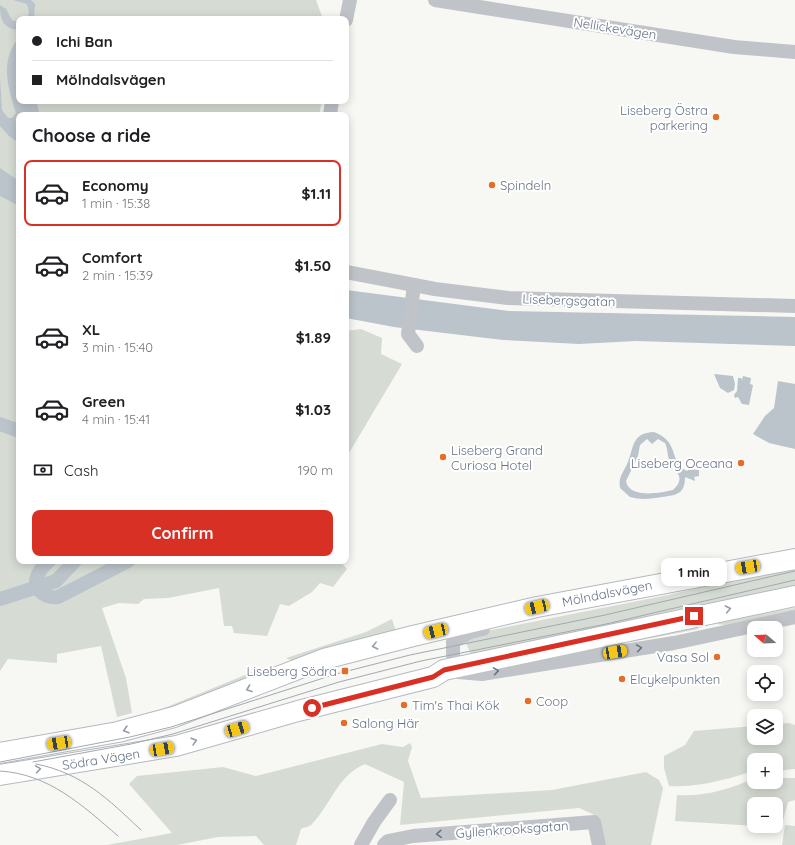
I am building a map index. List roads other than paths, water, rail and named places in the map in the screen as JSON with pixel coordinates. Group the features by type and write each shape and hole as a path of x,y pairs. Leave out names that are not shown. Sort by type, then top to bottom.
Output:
{"main road":[{"name":"Mölndalsvägen","path":"413,636 537,607 795,559"},
{"path":"439,673 680,619 795,596"},
{"name":"Södra Vägen","path":"0,753 118,732 160,721 262,684 324,659 413,636"},
{"name":"Södra Vägen","path":"0,776 176,746 439,673"}],"street":[{"path":"347,16 350,0"},
{"name":"Nellickevägen","path":"435,0 734,47 795,52"},
{"name":"Lisebergsgatan","path":"349,273 414,285 508,298 795,306"},
{"path":"414,285 408,334 417,346"},
{"path":"439,673 455,661 452,654 453,642 470,632 522,621 537,607"},
{"path":"439,673 482,674 708,636 795,617"},
{"path":"680,619 704,623 708,636"},
{"path":"361,845 374,822 390,800"},
{"name":"Gyllenkrooksgatan","path":"384,845 388,841 413,836 594,822 599,845"}],"waterway":[{"path":"0,424 16,430"},
{"path":"46,564 37,577 36,582 39,590 43,594 52,597 58,597 122,564"},
{"path":"0,599 56,581 72,564"}],"tram line":[{"path":"0,762 130,737 171,727 336,674 410,655 605,615 795,571"},
{"path":"33,762 131,744 173,734 339,682 421,661 606,624 795,580"},
{"path":"36,764 52,768 81,781 105,798 141,830"},
{"path":"0,771 18,773 34,778 64,793 118,836"}],"place":[{"name":"Liseberg Östra parkering","path":"716,117"},
{"name":"Spindeln","path":"492,185"},
{"name":"Liseberg Grand Curiosa Hotel","path":"443,457"},
{"name":"Liseberg Oceana","path":"741,463"},
{"name":"Vasa Sol","path":"717,657"},
{"name":"Liseberg Södra","path":"345,671"},
{"name":"Elcykelpunkten","path":"622,679"},
{"name":"Coop","path":"528,701"},
{"name":"Tim's Thai Kök","path":"404,705"},
{"name":"Salong Här","path":"344,723"}]}
